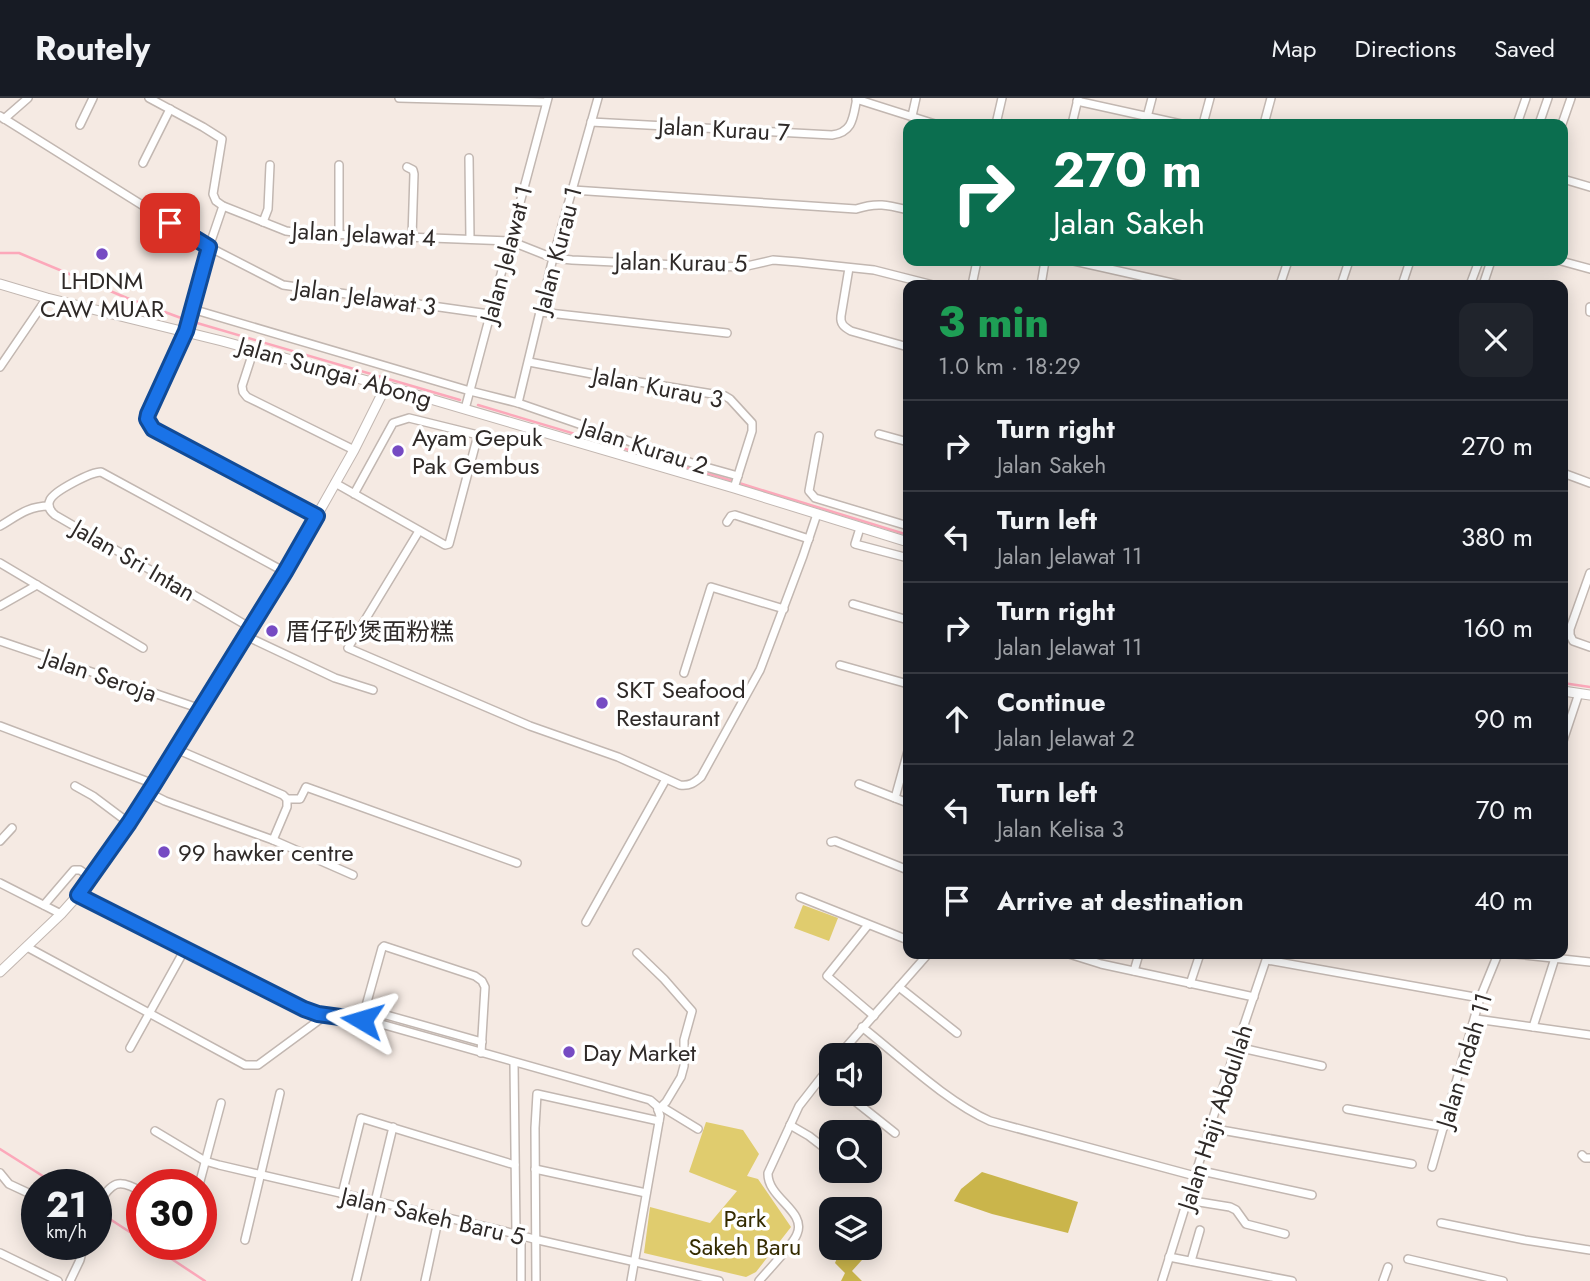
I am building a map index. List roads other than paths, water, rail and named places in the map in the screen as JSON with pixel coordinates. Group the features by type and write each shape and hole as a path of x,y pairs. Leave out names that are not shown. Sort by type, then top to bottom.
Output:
{"street":[{"path":"2,117 28,98"},
{"path":"80,125 93,98"},
{"path":"149,98 222,139 213,194 216,201 223,206 186,331 151,405 147,419 149,424 153,429 317,516"},
{"path":"399,98 547,100"},
{"name":"Jalan Kurau 1","path":"518,403 553,258 598,98"},
{"path":"856,98 919,119"},
{"name":"Jalan Kurau 7","path":"591,122 832,135 847,130 856,98"},
{"path":"912,117 916,98"},
{"path":"997,119 1002,98"},
{"path":"1147,117 1152,98"},
{"path":"1204,119 1210,98"},
{"path":"1265,119 1271,98"},
{"path":"1519,119 1526,98"},
{"path":"1541,119 1548,98"},
{"path":"1564,119 1571,98"},
{"name":"Jalan Jelawat 1","path":"464,409 547,100"},
{"path":"1073,119 1077,100 1157,119"},
{"path":"143,163 170,109"},
{"name":"Jalan Jelawat 3","path":"2,117 209,247 282,285 489,314"},
{"path":"468,158 470,239"},
{"path":"263,222 268,209 270,165"},
{"path":"339,234 340,165"},
{"path":"407,167 413,170 414,174 412,237"},
{"path":"1568,181 1590,187"},
{"path":"573,190 856,209 884,204 903,208"},
{"name":"Jalan Jelawat 4","path":"223,206 293,232 510,241 553,258"},
{"name":"Jalan Kurau 5","path":"553,258 720,267 773,260 874,270 913,280"},
{"path":"1568,263 1590,268"},
{"path":"1096,266 1159,280"},
{"path":"849,268 840,321 843,326 851,331 903,346"},
{"name":"Jalan Sungai Abong","path":"0,284 254,349 464,409 564,429 694,469 734,488 903,541"},
{"path":"0,366 47,298"},
{"name":"Jalan Kurau 2","path":"191,312 518,403 564,429 673,463"},
{"path":"540,312 727,333"},
{"path":"254,349 242,386 247,397 354,450"},
{"name":"Jalan Kurau 3","path":"529,362 730,398 752,423 752,431 734,488"},
{"path":"2,968 27,947 78,895 129,823 285,572 354,450 386,386"},
{"path":"335,483 354,494 419,531 445,545 449,544 478,435 409,418 393,423 354,494"},
{"path":"879,434 903,441"},
{"path":"819,436 810,495 903,525"},
{"name":"Jalan Kurau 2","path":"694,469 738,476"},
{"name":"Jalan Sri Intan","path":"285,572 101,471 96,471 53,495 50,500 50,511 55,515 248,632 335,678 373,690"},
{"path":"1568,475 1590,483"},
{"path":"0,526 30,508 49,506"},
{"path":"419,531 348,648 530,726 618,757 686,786 701,777 753,685 784,609 817,514"},
{"path":"727,522 735,515 809,539"},
{"path":"860,528 855,544 903,557"},
{"path":"0,563 143,648"},
{"path":"1590,573 1570,629 1573,640 1590,647"},
{"path":"0,606 37,585"},
{"path":"684,673 711,587 784,609"},
{"path":"853,604 903,619"},
{"name":"Jalan Seroja","path":"0,641 201,709"},
{"path":"840,666 903,683"},
{"path":"1568,692 1590,695"},
{"path":"1568,711 1579,694"},
{"path":"0,726 152,788 165,801 354,875"},
{"path":"176,749 287,799 300,799 306,788 517,863"},
{"path":"895,798 903,769"},
{"path":"586,922 666,779"},
{"path":"859,784 903,801"},
{"path":"75,786 129,823"},
{"path":"272,841 287,807 287,799"},
{"path":"0,841 12,828"},
{"path":"831,842 835,841 903,868"},
{"path":"44,905 74,870 80,870 90,877"},
{"path":"0,883 61,914"},
{"path":"78,895 304,1009 318,1014 362,1020 650,1100 660,1113"},
{"path":"800,897 903,938"},
{"path":"868,925 827,976 874,1016"},
{"path":"362,1020 384,946 475,976 482,981 485,987 481,1054"},
{"path":"27,947 245,1065 258,1065 326,1015"},
{"path":"130,1048 185,949"},
{"path":"631,1281 660,1113 681,1077 684,1066 684,1040 692,1012 637,953"},
{"path":"849,1043 924,959"},
{"path":"1087,959 1254,997"},
{"path":"1133,971 1137,959"},
{"path":"1190,984 1198,959"},
{"name":"Jalan Haji Abdullah","path":"1162,1281 1266,959"},
{"path":"1277,959 1480,998"},
{"name":"Jalan Indah 11","path":"1432,1167 1480,998 1496,959"},
{"path":"1533,1027 1555,959"},
{"path":"1564,959 1590,962"},
{"path":"899,987 957,1033"},
{"path":"365,1009 482,1042"},
{"path":"1476,1019 1590,1034"},
{"path":"862,1027 933,1084 990,1122 1196,1173 1312,1195"},
{"path":"1237,1047 1322,1066"},
{"path":"514,1063 515,1165 521,1281"},
{"path":"759,1281 798,1233 795,1214 771,1189 768,1173 804,1097 819,1080"},
{"path":"245,1240 280,1093"},
{"path":"536,1281 535,1104 538,1093 660,1113 698,1129"},
{"path":"203,1169 221,1103"},
{"path":"861,1106 895,1133"},
{"path":"1347,1108 1444,1127"},
{"path":"342,1194 359,1119 362,1118 515,1165"},
{"path":"790,1125 819,1144"},
{"path":"356,1281 393,1127"},
{"path":"1210,1128 1412,1164"},
{"name":"Jalan Sakeh Baru 5","path":"155,1130 205,1161 534,1240 719,1281"},
{"path":"1582,1155 1590,1158"},
{"path":"535,1169 646,1193"},
{"path":"0,1173 9,1184 21,1190"},
{"path":"1187,1200 1230,1207 1236,1210 1246,1224 1285,1234"},
{"path":"425,1281 439,1216"},
{"path":"1441,1223 1590,1250"},
{"path":"1192,1261 1200,1230"},
{"path":"0,1253 57,1281"},
{"path":"1170,1257 1292,1281"},
{"path":"1408,1259 1503,1281"},
{"path":"70,1281 80,1260"},
{"path":"1383,1281 1388,1267"}],"waterway":[{"path":"0,253 19,253 181,318"},
{"path":"197,323 460,400"},
{"path":"478,405 733,481"},
{"path":"739,483 903,533"},
{"path":"1568,684 1590,687"},
{"path":"0,1149 32,1169"},
{"path":"112,1220 126,1230"},
{"path":"173,1260 205,1281"}],"place":[{"name":"LHDNM CAW MUAR","path":"102,254"},
{"name":"Ayam Gepuk Pak Gembus","path":"398,451"},
{"name":"厝仔砂煲面粉糕","path":"272,631"},
{"name":"SKT Seafood Restaurant","path":"602,703"},
{"name":"99 hawker centre","path":"164,852"},
{"name":"Day Market","path":"569,1052"}],"park label":[{"name":"Park Sakeh Baru","path":"745,1232"}]}
